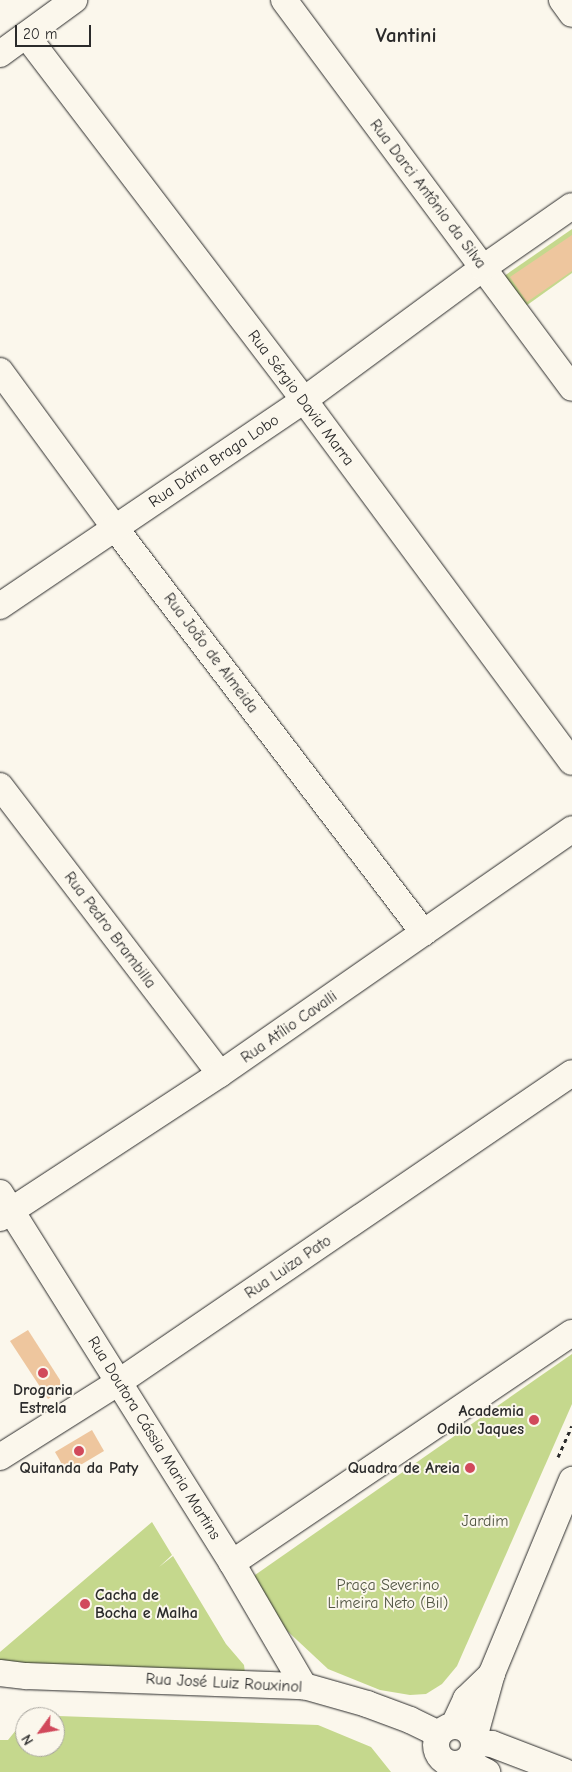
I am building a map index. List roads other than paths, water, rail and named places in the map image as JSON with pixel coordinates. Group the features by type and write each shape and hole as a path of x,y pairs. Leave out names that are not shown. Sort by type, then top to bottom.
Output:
{"street":[{"path":"0,54 74,0"},
{"name":"Rua Darci Antônio da Silva","path":"284,0 572,388"},
{"path":"562,0 572,14"},
{"name":"Rua Sérgio David Marra","path":"26,35 304,400 572,762"},
{"name":"Rua Dária Braga Lobo","path":"0,606 304,400 483,268 572,206"},
{"name":"Rua João de Almeida","path":"0,371 115,528 424,934"},
{"name":"Rua Pedro Brambilla","path":"0,786 220,1074"},
{"name":"Rua Atílio Cavalli","path":"4,1207 220,1074 424,934 572,829"},
{"name":"Rua Luiza Pato","path":"0,1457 119,1382 572,1072"},
{"name":"Rua Doutora Cássia Maria Martins","path":"4,1207 119,1382 232,1563 304,1686"},
{"path":"232,1563 572,1332"},
{"path":"459,1754 466,1699 492,1673 564,1470"},
{"name":"Rua José Luiz Rouxinol","path":"0,1673 26,1676 304,1686 367,1704 410,1720 459,1754 492,1744 565,1772"}],"place":[{"name":"Drogaria Estrela","path":"43,1373"},
{"name":"Academia Odilo Jaques","path":"534,1420"},
{"name":"Quitanda da Paty","path":"79,1451"},
{"name":"Quadra de Areia","path":"470,1468"},
{"name":"Cacha de Bocha e Malha","path":"85,1604"}],"district":[{"name":"Vantini","path":"406,35"}],"park label":[{"name":"Jardim","path":"485,1521"},
{"name":"Praça Severino Limeira Neto (Bil)","path":"388,1594"}]}
